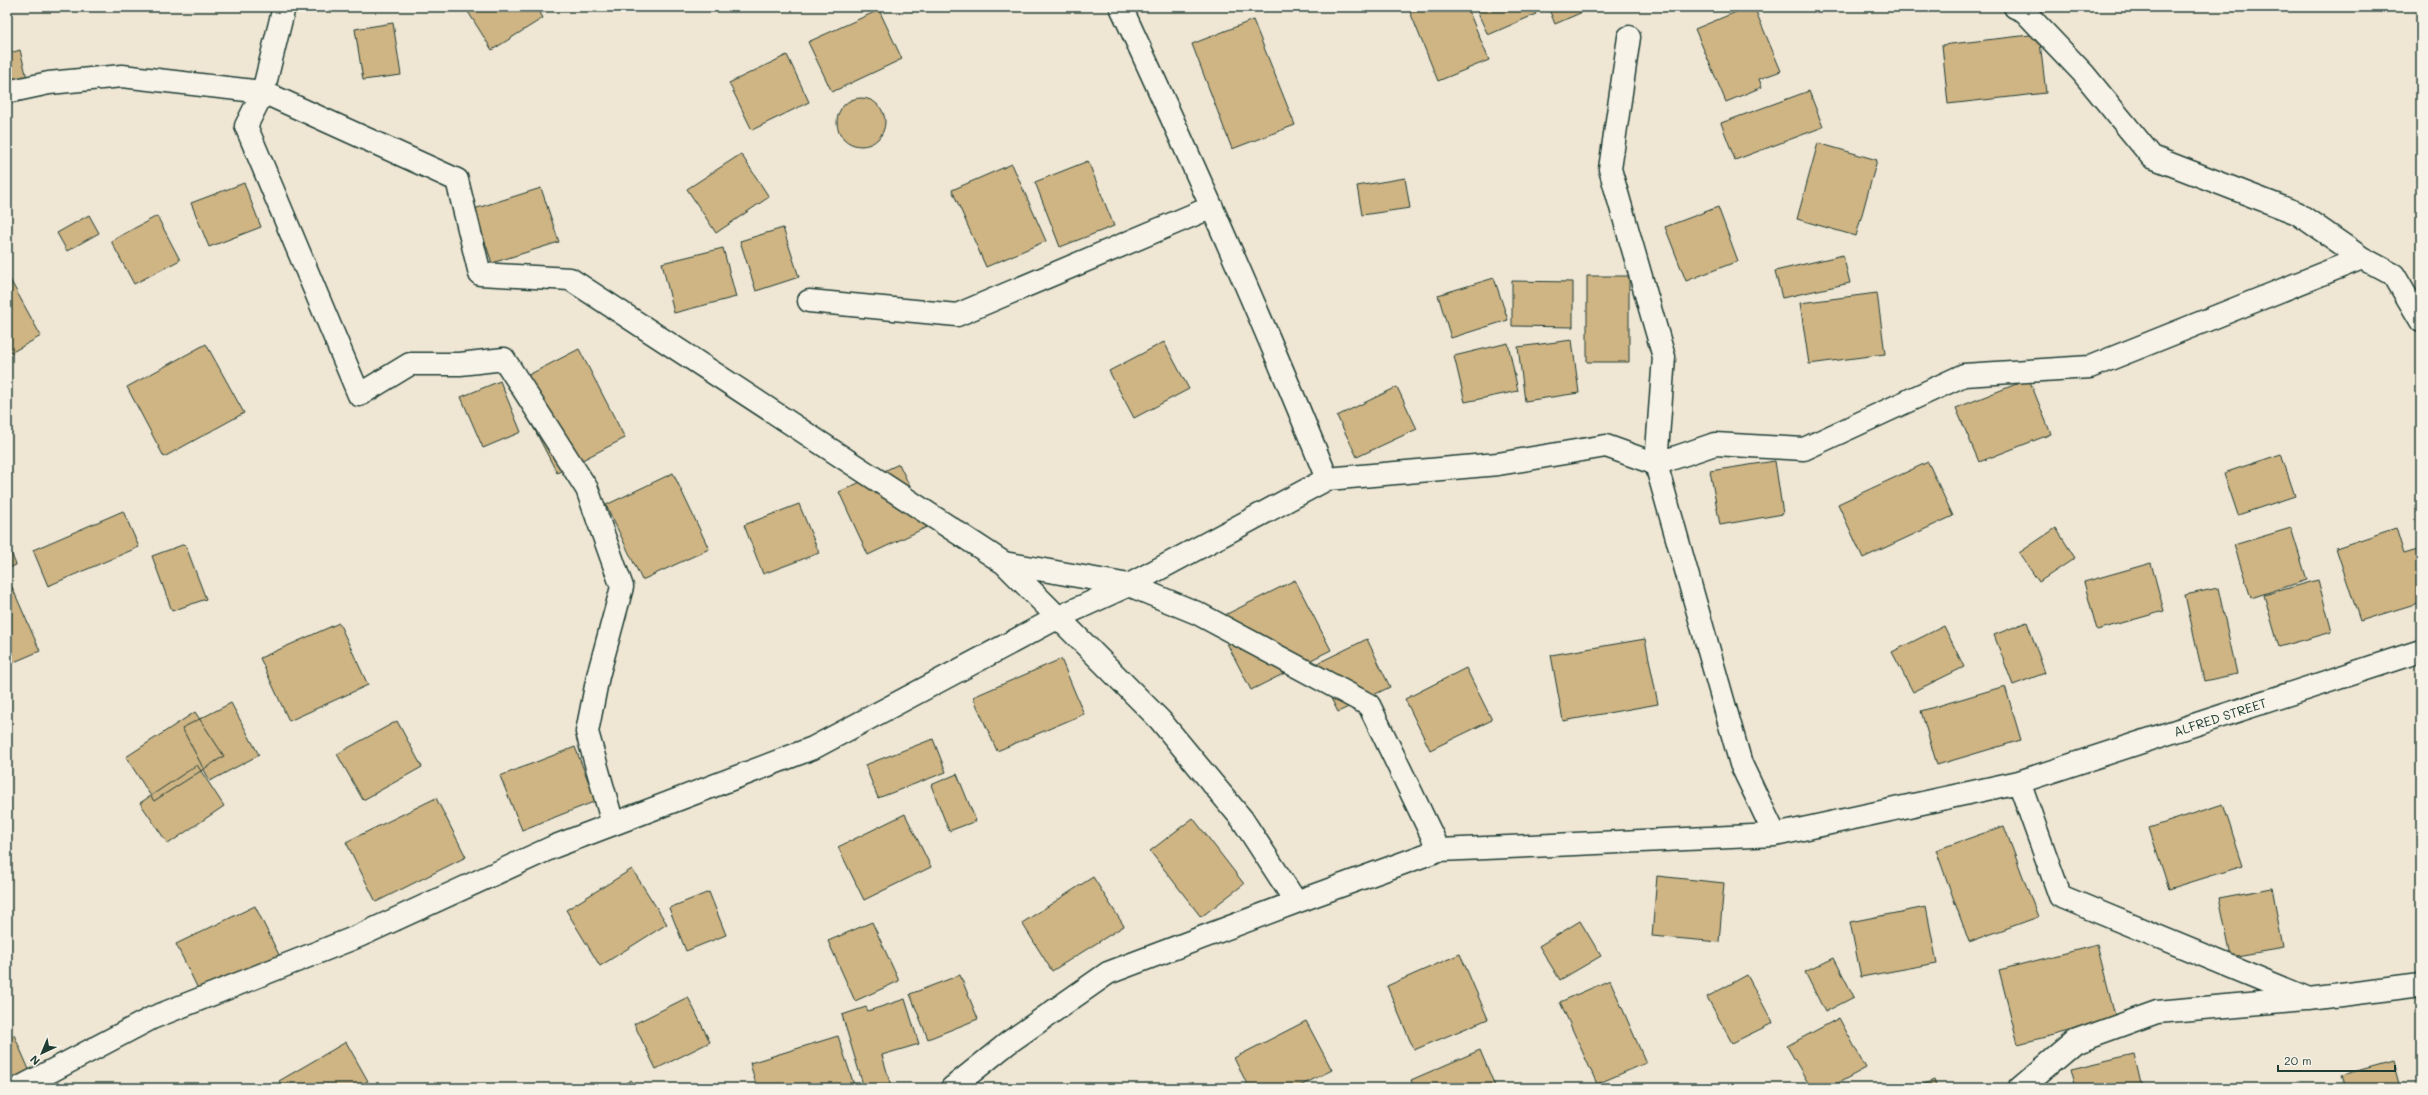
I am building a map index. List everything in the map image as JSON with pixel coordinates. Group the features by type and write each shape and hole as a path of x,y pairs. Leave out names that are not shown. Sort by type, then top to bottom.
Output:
{"street":[{"path":"284,7 263,92 246,126 359,395 410,364 460,364 504,359 587,489 622,587 598,676 587,732 613,824"},
{"path":"1121,7 1212,207 1279,360 1327,479"},
{"path":"2014,7 2024,11 2083,73 2152,157 2297,213 2362,258 2394,274 2421,322"},
{"path":"1629,37 1610,169 1639,264 1664,357 1656,464 1741,764 1775,835"},
{"path":"7,92 49,83 122,76 263,92 457,180 480,274 570,279 1004,563 1160,720 1237,813 1296,902"},
{"path":"809,301 957,315 1212,207"},
{"path":"19,1088 152,1018 359,936 553,847 813,748 1059,617 1129,585 1327,479 1498,464 1606,446 1656,464 1715,444 1804,449 1964,375 2090,367 2362,258"},
{"path":"1004,563 1129,585 1198,614 1369,704 1439,850"},
{"name":"ALFRED STREET","path":"952,1088 1008,1043 1108,973 1439,850 1775,835 2019,782 2421,651"},
{"path":"2019,782 2060,896 2309,999"},
{"path":"2020,1088 2074,1042 2157,1012 2309,999 2421,986"}],"building":[{"path":"465,7 537,7 543,18 492,50"},
{"path":"1408,7 1467,7 1489,60 1438,81"},
{"path":"1475,7 1532,7 1536,14 1488,35"},
{"path":"1548,7 1594,7 1555,24"},
{"path":"1748,7 1754,7 1781,71 1759,79 1762,87 1726,102 1695,29"},
{"path":"879,10 902,59 832,92 808,42"},
{"path":"1253,20 1295,125 1232,149 1192,44"},
{"path":"393,23 401,75 363,80 355,29"},
{"path":"2039,34 2046,93 1948,104 1942,45"},
{"path":"20,50 28,82 7,88 7,54"},
{"path":"787,55 809,102 752,130 729,83"},
{"path":"1809,91 1823,127 1735,160 1721,123"},
{"path":"856,98 866,98 875,102 881,108 885,117 885,127 881,136 875,142 866,146 856,146 847,142 841,136 837,127 837,117 841,108 847,102"},
{"path":"1818,143 1877,160 1856,236 1797,219"},
{"path":"741,154 769,197 716,233 687,189"},
{"path":"1088,161 1114,226 1060,247 1035,182"},
{"path":"1012,164 1046,241 986,267 952,190"},
{"path":"1405,178 1410,208 1362,215 1357,186"},
{"path":"244,183 261,227 209,247 191,203"},
{"path":"541,188 559,242 492,263 474,209"},
{"path":"1718,207 1738,261 1686,281 1665,227"},
{"path":"89,215 99,233 67,251 57,233"},
{"path":"157,216 180,260 134,284 111,241"},
{"path":"783,228 799,277 756,291 740,241"},
{"path":"723,248 736,297 674,313 662,263"},
{"path":"1843,255 1850,283 1782,298 1775,271"},
{"path":"7,274 41,336 7,355"},
{"path":"1587,276 1629,276 1629,362 1587,362"},
{"path":"1494,278 1508,320 1451,338 1438,295"},
{"path":"1512,281 1573,282 1573,327 1512,326"},
{"path":"1877,293 1885,354 1809,364 1800,303"},
{"path":"1572,340 1579,393 1525,401 1518,347"},
{"path":"1164,342 1189,389 1134,418 1109,371"},
{"path":"1508,343 1518,391 1465,402 1454,356"},
{"path":"206,344 244,413 164,457 127,387"},
{"path":"579,349 625,438 557,473 511,384"},
{"path":"2029,379 2051,434 1979,462 1956,408"},
{"path":"500,381 521,432 483,448 461,397"},
{"path":"1397,387 1417,429 1357,457 1337,416"},
{"path":"2281,454 2295,496 2238,515 2224,473"},
{"path":"1775,461 1783,514 1720,525 1710,471"},
{"path":"1928,462 1953,516 1863,558 1838,504"},
{"path":"899,464 929,526 868,555 839,492"},
{"path":"673,473 709,549 642,580 606,505"},
{"path":"799,504 819,553 763,574 744,525"},
{"path":"123,511 139,547 48,586 33,550"},
{"path":"2056,528 2075,558 2039,582 2019,553"},
{"path":"2291,528 2307,580 2251,598 2234,545"},
{"path":"2396,528 2404,554 2421,549 2421,602 2360,621 2336,548"},
{"path":"7,542 16,565 7,569"},
{"path":"185,544 206,599 172,611 152,556"},
{"path":"2151,563 2164,611 2097,630 2084,582"},
{"path":"1295,580 1331,650 1251,690 1215,620"},
{"path":"2318,580 2332,632 2279,647 2264,595"},
{"path":"12,587 40,651 7,665 7,589"},
{"path":"2218,588 2237,674 2204,681 2185,595"},
{"path":"2027,622 2045,673 2013,685 1994,635"},
{"path":"339,623 368,685 289,721 260,658"},
{"path":"1944,626 1964,667 1913,692 1892,652"},
{"path":"1367,639 1390,687 1338,712 1314,665"},
{"path":"1645,639 1658,704 1563,721 1551,655"},
{"path":"1061,659 1084,714 997,751 973,697"},
{"path":"1466,668 1492,720 1430,750 1405,699"},
{"path":"2005,686 2021,740 1937,765 1921,711"},
{"path":"231,703 259,755 210,781 182,728"},
{"path":"195,712 224,756 154,801 126,757"},
{"path":"397,721 422,767 363,800 337,754"},
{"path":"933,739 946,772 878,798 865,765"},
{"path":"575,747 596,801 522,830 500,776"},
{"path":"197,765 224,806 168,844 140,803"},
{"path":"957,774 976,821 949,831 931,785"},
{"path":"436,798 466,857 376,902 346,842"},
{"path":"2223,804 2243,866 2169,889 2149,828"},
{"path":"905,814 931,867 864,900 838,847"},
{"path":"1193,818 1244,884 1201,917 1150,851"},
{"path":"2004,826 2038,917 1969,942 1936,850"},
{"path":"632,869 667,924 600,966 566,910"},
{"path":"1657,876 1724,883 1719,942 1652,936"},
{"path":"1093,877 1124,926 1052,971 1022,923"},
{"path":"2272,888 2283,948 2231,957 2219,898"},
{"path":"709,892 726,935 686,951 669,908"},
{"path":"255,906 283,963 204,1001 176,944"},
{"path":"1926,907 1937,963 1861,977 1850,922"},
{"path":"1580,921 1601,956 1560,980 1539,946"},
{"path":"872,922 899,981 855,1001 828,941"},
{"path":"2097,945 2116,1019 2018,1044 1999,970"},
{"path":"1460,954 1488,1019 1414,1050 1387,986"},
{"path":"1834,958 1854,997 1825,1012 1805,972"},
{"path":"960,975 978,1019 928,1039 910,994"},
{"path":"1747,975 1773,1023 1732,1043 1707,997"},
{"path":"1610,980 1646,1063 1597,1084 1560,1002"},
{"path":"688,997 710,1042 656,1069 634,1024"},
{"path":"905,999 919,1044 882,1055 891,1086 864,1088 842,1015 866,1007 868,1011"},
{"path":"1839,1018 1866,1068 1829,1088 1811,1088 1787,1046"},
{"path":"1306,1021 1332,1070 1296,1088 1249,1088 1234,1058"},
{"path":"14,1035 37,1088 7,1088 7,1038"},
{"path":"838,1036 855,1088 757,1088 750,1063"},
{"path":"346,1042 368,1081 355,1088 283,1088 279,1081"},
{"path":"1480,1050 1495,1086 1490,1088 1414,1088 1411,1080"},
{"path":"2134,1054 2142,1088 2075,1088 2070,1069"},
{"path":"2393,1061 2400,1088 2346,1088 2342,1075"},
{"path":"631,1080 636,1088 618,1088"},
{"path":"1934,1080 1937,1088 1914,1088"}]}
